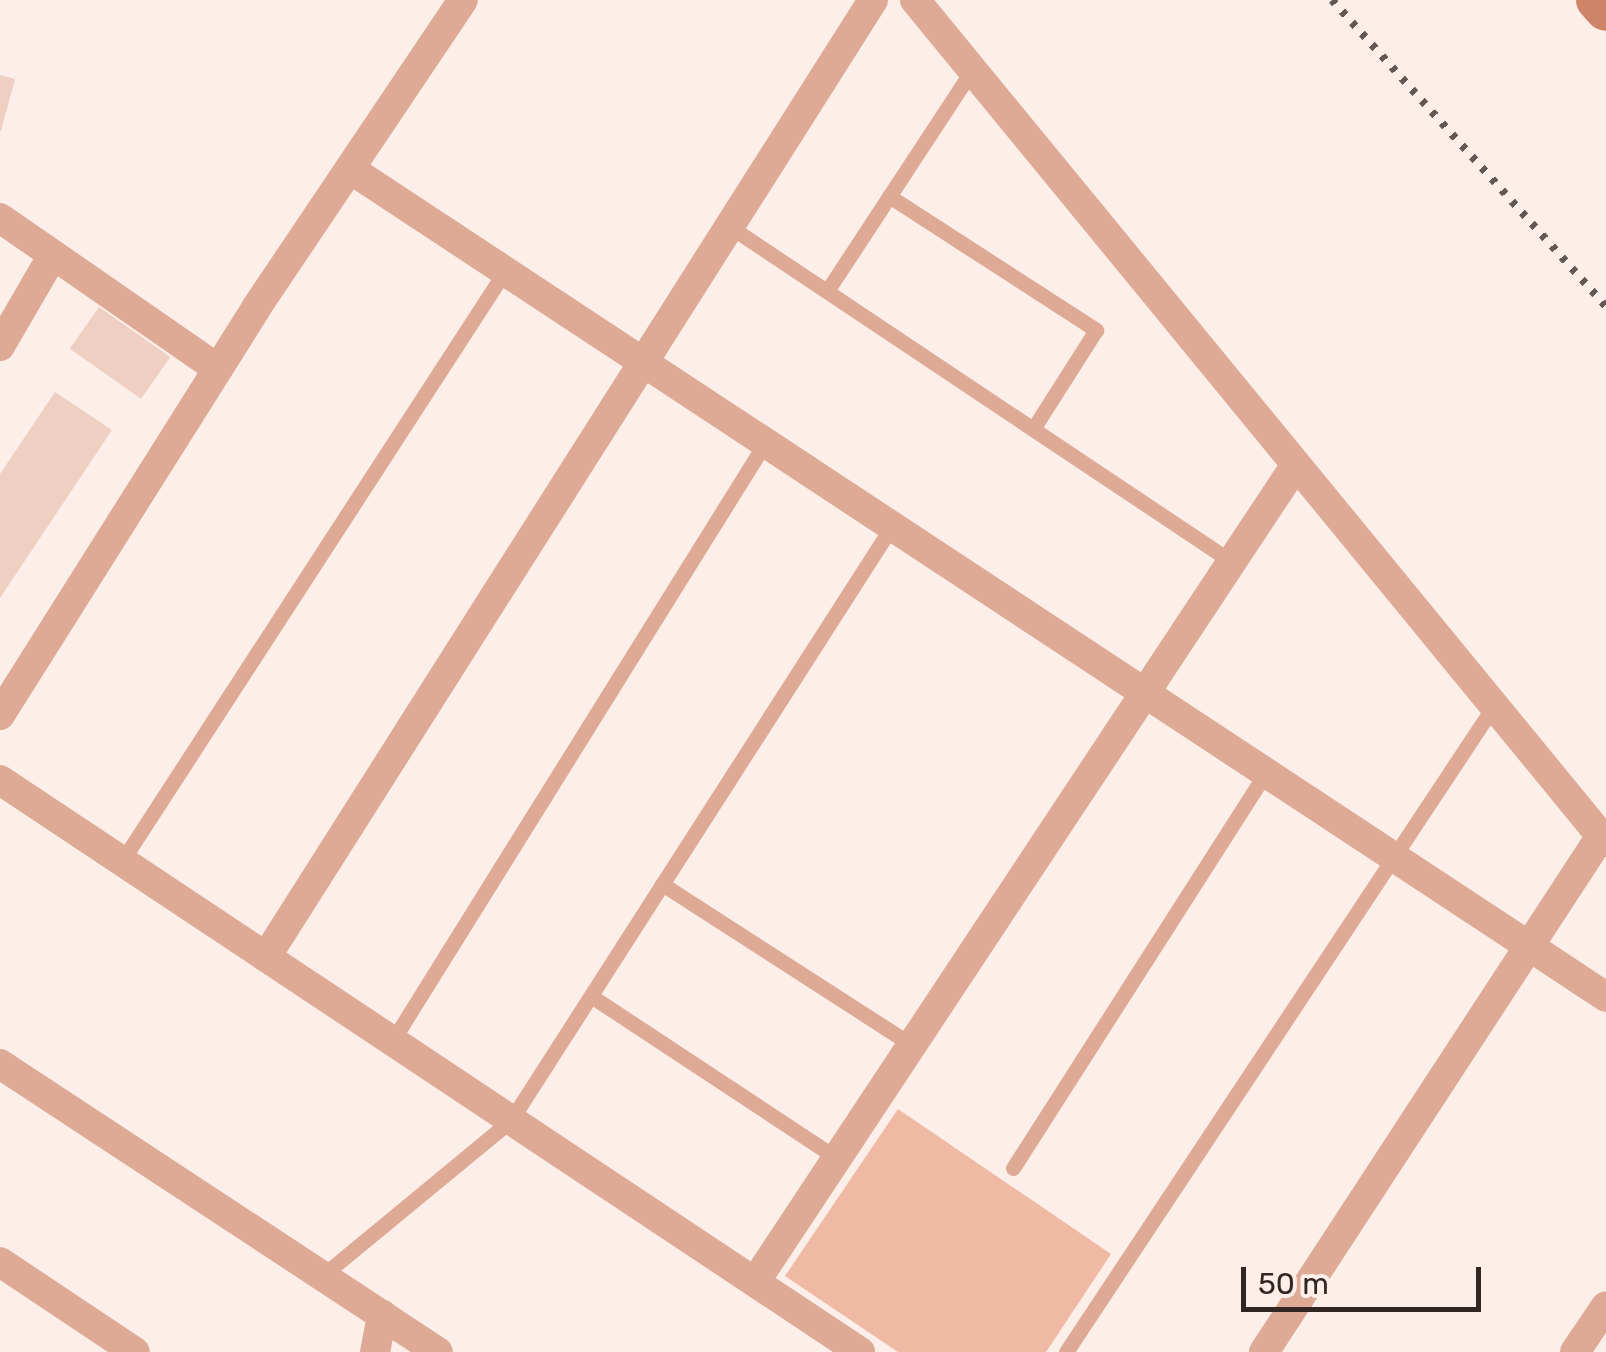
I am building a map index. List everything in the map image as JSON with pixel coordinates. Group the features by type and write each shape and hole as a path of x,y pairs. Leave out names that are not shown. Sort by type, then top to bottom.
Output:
{"street":[{"path":"0,715 218,369 463,0"},
{"path":"266,957 872,0"},
{"path":"915,0 1604,839 1529,946 1264,1352"},
{"path":"1596,0 1606,10"},
{"path":"350,168 1606,997"},
{"path":"0,218 218,369"},
{"path":"0,346 53,255"},
{"path":"754,1282 1295,466"},
{"path":"0,780 860,1352"},
{"path":"0,1064 438,1352"},
{"path":"0,1262 135,1352"},
{"path":"1576,1352 1606,1306"},
{"path":"376,1352 382,1315"}],"lane":[{"path":"827,291 972,70"},
{"path":"889,196 1096,330 1033,429"},
{"path":"730,226 1232,562"},
{"path":"122,861 505,271"},
{"path":"392,1040 765,442"},
{"path":"322,1276 511,1120 892,526"},
{"path":"1066,1352 1493,708"},
{"path":"1013,1168 1266,773"},
{"path":"662,884 912,1045"},
{"path":"591,996 836,1158"}],"shaded area":[{"path":"898,1109 1111,1254 1046,1352 898,1352 785,1276"}],"building":[{"path":"0,75 15,79 1,131 0,131"},
{"path":"99,307 170,357 141,399 70,349"},
{"path":"55,392 112,430 0,598 0,474"}],"railway":[{"path":"1332,0 1606,306"}]}
